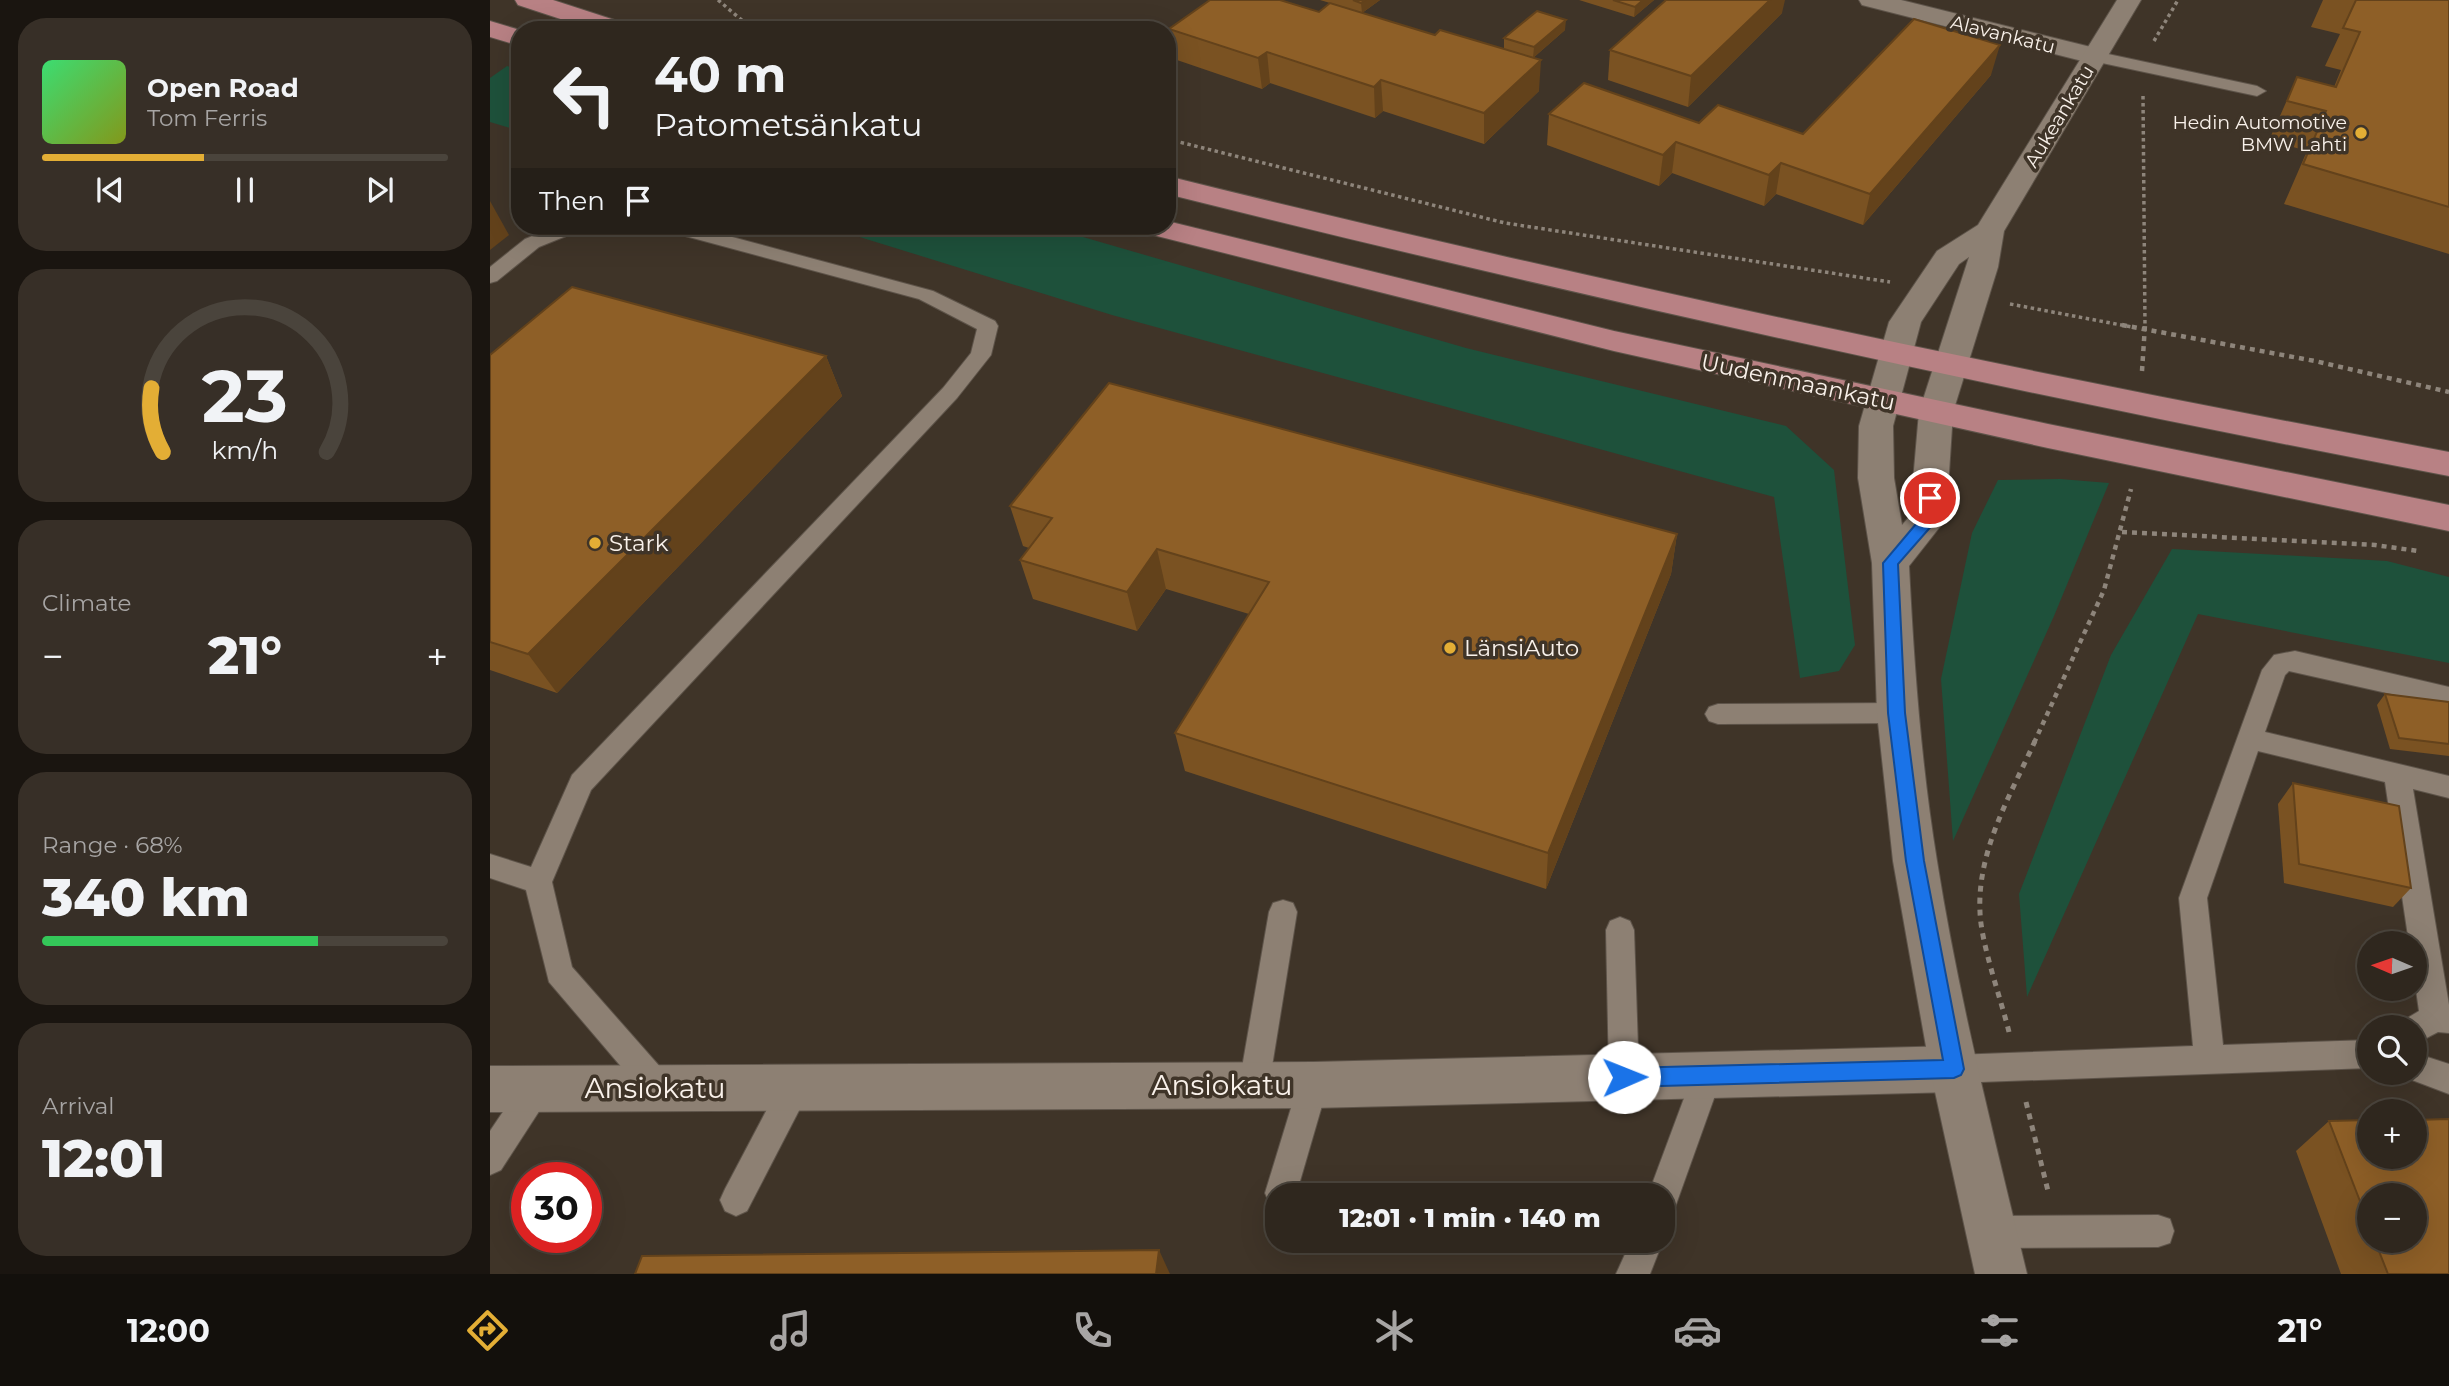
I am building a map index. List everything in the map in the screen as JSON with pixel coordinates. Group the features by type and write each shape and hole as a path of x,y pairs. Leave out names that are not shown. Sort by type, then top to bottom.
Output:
{"main road":[{"path":"527,0 593,21"},
{"path":"490,29 511,35"},
{"name":"Uudenmaankatu","path":"1176,187 1407,245 1896,355 2449,464"},
{"name":"Uudenmaankatu","path":"1176,232 1614,341 1883,401 2449,518"}],"street":[{"name":"Alavankatu","path":"1871,0 2094,57"},
{"name":"Aukeankatu","path":"1890,563 1928,519 1936,412 1983,267 1989,231 2073,97 2129,0"},
{"name":"Aukeankatu","path":"1989,231 1948,258 1905,322 1876,426 1876,478 1890,563 1897,713 1915,861 1954,1069 1996,1253"},
{"name":"Ansiokatu","path":"513,1089 1313,1085 1954,1069"}],"lane":[{"path":"2094,57 2256,91"},
{"path":"490,277 532,243 552,235"},
{"path":"658,1087 559,973 538,882 581,783 950,393 981,355 988,326 926,295 703,235"},
{"path":"2209,1060 2193,898 2274,670 2283,663 2295,661 2449,697"},
{"path":"1718,714 1897,713"},
{"path":"2250,739 2449,787"},
{"path":"2397,774 2433,1022"},
{"path":"490,866 538,882"},
{"path":"1254,1085 1283,912"},
{"path":"1620,930 1624,1077"},
{"path":"1954,1069 2357,1054"},
{"path":"2427,1071 2449,1079"},
{"path":"1669,1183 1707,1076"},
{"path":"1284,1183 1313,1085"},
{"path":"736,1200 795,1087"},
{"path":"490,1159 513,1089"},
{"path":"1996,1253 2059,1234 2158,1231"},
{"path":"1633,1274 1642,1253"}],"path":[{"path":"718,0 743,21"},
{"path":"2142,371 2145,327 2142,67 2178,0"},
{"path":"1176,141 1505,223 1894,282"},
{"path":"2002,302 2145,327 2449,392"},
{"path":"2059,1234 1980,915 1981,882 1990,840 2104,590 2122,532 2132,482"},
{"path":"2122,532 2375,545 2424,552"}],"green space":[{"path":"507,66 511,67 511,128 490,122 490,78"},
{"path":"853,235 1076,235 1466,348 1786,426 1834,470 1855,645 1839,671 1800,678 1774,497 1112,315"},
{"path":"2060,479 2109,483 2054,616 1953,841 1941,679 1972,533 1998,480"},
{"path":"2172,549 2387,561 2449,577 2449,663 2198,614 2027,997 2019,894 2111,655"}],"building":[{"path":"1210,0 1280,0 1319,12 1330,3 1435,35 1440,30 1541,60 1484,113 1381,80 1374,87 1267,52 1258,58 1176,31 1176,24"},
{"path":"1613,0 1643,0 1635,7"},
{"path":"1666,0 1770,0 1691,76 1610,50"},
{"name":"Hedin Automotive BMW Lahti","path":"2356,0 2449,0 2449,207 2303,164 2326,111 2287,101 2297,77 2336,87 2360,32 2343,28"},
{"path":"1537,11 1566,20 1534,47 1504,38"},
{"path":"1914,19 2000,45 1870,194 1781,163 1769,175 1676,142 1663,155 1549,114 1584,83 1699,123 1718,105 1803,134"},
{"name":"Stark","path":"572,287 826,356 528,654 490,642 490,355"},
{"name":"LänsiAuto","path":"1109,383 1677,534 1548,853 1175,733 1269,582 1157,549 1127,592 1020,560 1052,518 1010,506"},
{"path":"2385,694 2449,702 2449,744 2399,738"},
{"path":"2293,783 2399,806 2411,888 2299,864"},
{"path":"2449,1119 2449,1274 2388,1274 2380,1253 2427,1253 2427,1183 2357,1183 2357,1193 2329,1121 2357,1120 2357,1169 2427,1169 2427,1120"},
{"path":"1159,1250 1156,1274 635,1274 642,1256"}],"place":[{"name":"Hedin Automotive BMW Lahti","path":"2361,133"},
{"name":"Stark","path":"595,543"},
{"name":"LänsiAuto","path":"1450,648"}],"route":[{"path":"1624,1077 1954,1069 1915,861 1897,713 1890,563 1928,519 1930,498"}]}
